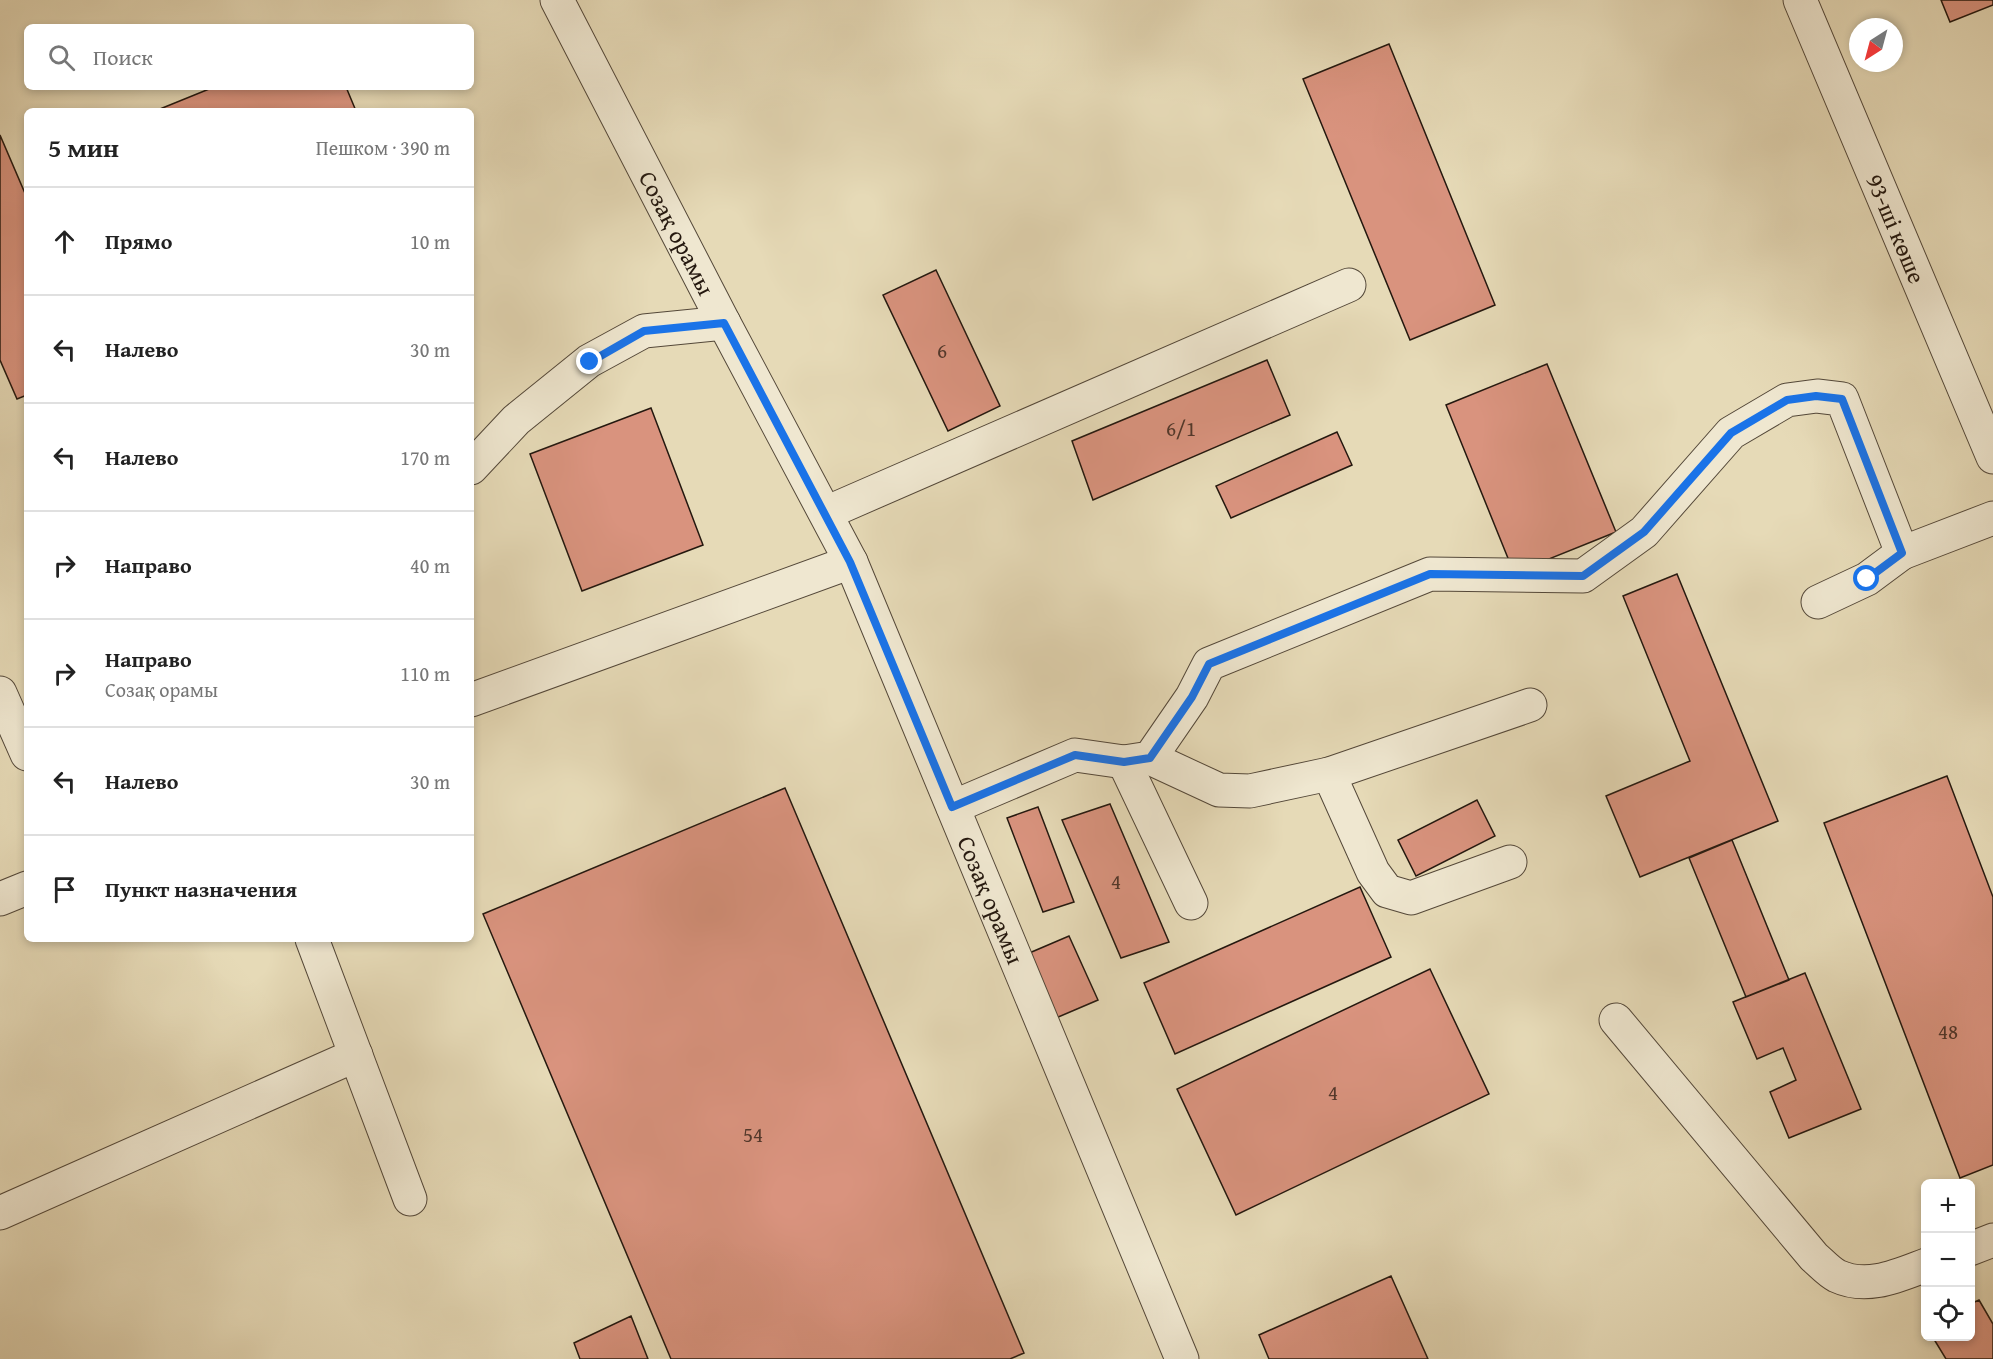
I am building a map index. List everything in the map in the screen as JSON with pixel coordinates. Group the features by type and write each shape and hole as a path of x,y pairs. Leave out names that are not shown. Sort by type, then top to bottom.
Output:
{"lane":[{"name":"Созақ орамы","path":"557,0 850,562 1182,1359"},
{"name":"93-ші көше","path":"1800,0 1993,457"},
{"path":"826,513 1349,285"},
{"path":"474,465 516,420 590,362 644,331 724,323"},
{"path":"1137,760 1192,697 1209,664 1430,574 1583,576 1644,532 1731,433 1787,400 1816,396 1842,399 1902,553"},
{"path":"1818,602 1867,579 1902,553 1993,518"},
{"path":"474,699 850,562"},
{"path":"0,693 24,747"},
{"path":"952,807 1075,755 1137,760 1219,790 1250,791 1329,774 1530,705"},
{"path":"1137,760 1191,903"},
{"path":"1329,774 1373,872 1387,891 1411,898 1510,862"},
{"path":"0,899 24,889"},
{"path":"313,942 410,1199"},
{"path":"1616,1020 1814,1257 1836,1275 1861,1283 1889,1279 1921,1267"},
{"path":"0,1213 356,1055"},
{"path":"1975,1247 1993,1240"}],"building":[{"path":"1941,0 1993,0 1993,5 1950,22"},
{"path":"1389,44 1495,305 1410,340 1303,79"},
{"path":"207,90 347,90 355,108 162,108"},
{"path":"0,135 24,191 24,396 17,399 0,360"},
{"path":"936,270 1000,406 948,431 883,295"},
{"path":"1267,360 1290,415 1093,500 1072,441"},
{"path":"1547,364 1616,532 1514,573 1446,405"},
{"path":"651,408 703,545 582,591 530,454"},
{"path":"1337,432 1352,465 1231,518 1216,486"},
{"path":"1677,574 1778,821 1640,877 1606,796 1690,761 1623,596"},
{"path":"1947,776 1993,897 1993,1165 1960,1178 1824,823"},
{"path":"785,788 1024,1353 1010,1359 671,1359 483,914"},
{"path":"1477,800 1495,836 1416,876 1398,840"},
{"path":"1110,804 1169,942 1121,958 1062,820"},
{"path":"1038,807 1074,902 1043,912 1007,818"},
{"path":"1732,840 1789,980 1746,997 1689,858"},
{"path":"1360,887 1391,957 1175,1054 1144,983"},
{"path":"1069,936 1098,1000 1056,1018 1027,954"},
{"path":"1430,969 1489,1094 1236,1215 1177,1089"},
{"path":"1805,973 1861,1109 1789,1138 1770,1092 1796,1080 1783,1048 1757,1059 1733,1002"},
{"path":"1391,1276 1428,1359 1269,1359 1259,1335"},
{"path":"1979,1300 1993,1324 1993,1359 1946,1359 1935,1341 1975,1341 1975,1302"},
{"path":"631,1316 648,1359 580,1359 574,1343"}],"route":[{"path":"590,362 644,331 724,323 850,562 952,807 1075,755 1124,762 1150,758 1192,697 1209,664 1430,574 1583,576 1644,532 1731,433 1787,400 1816,396 1842,399 1902,553 1867,579"}]}
